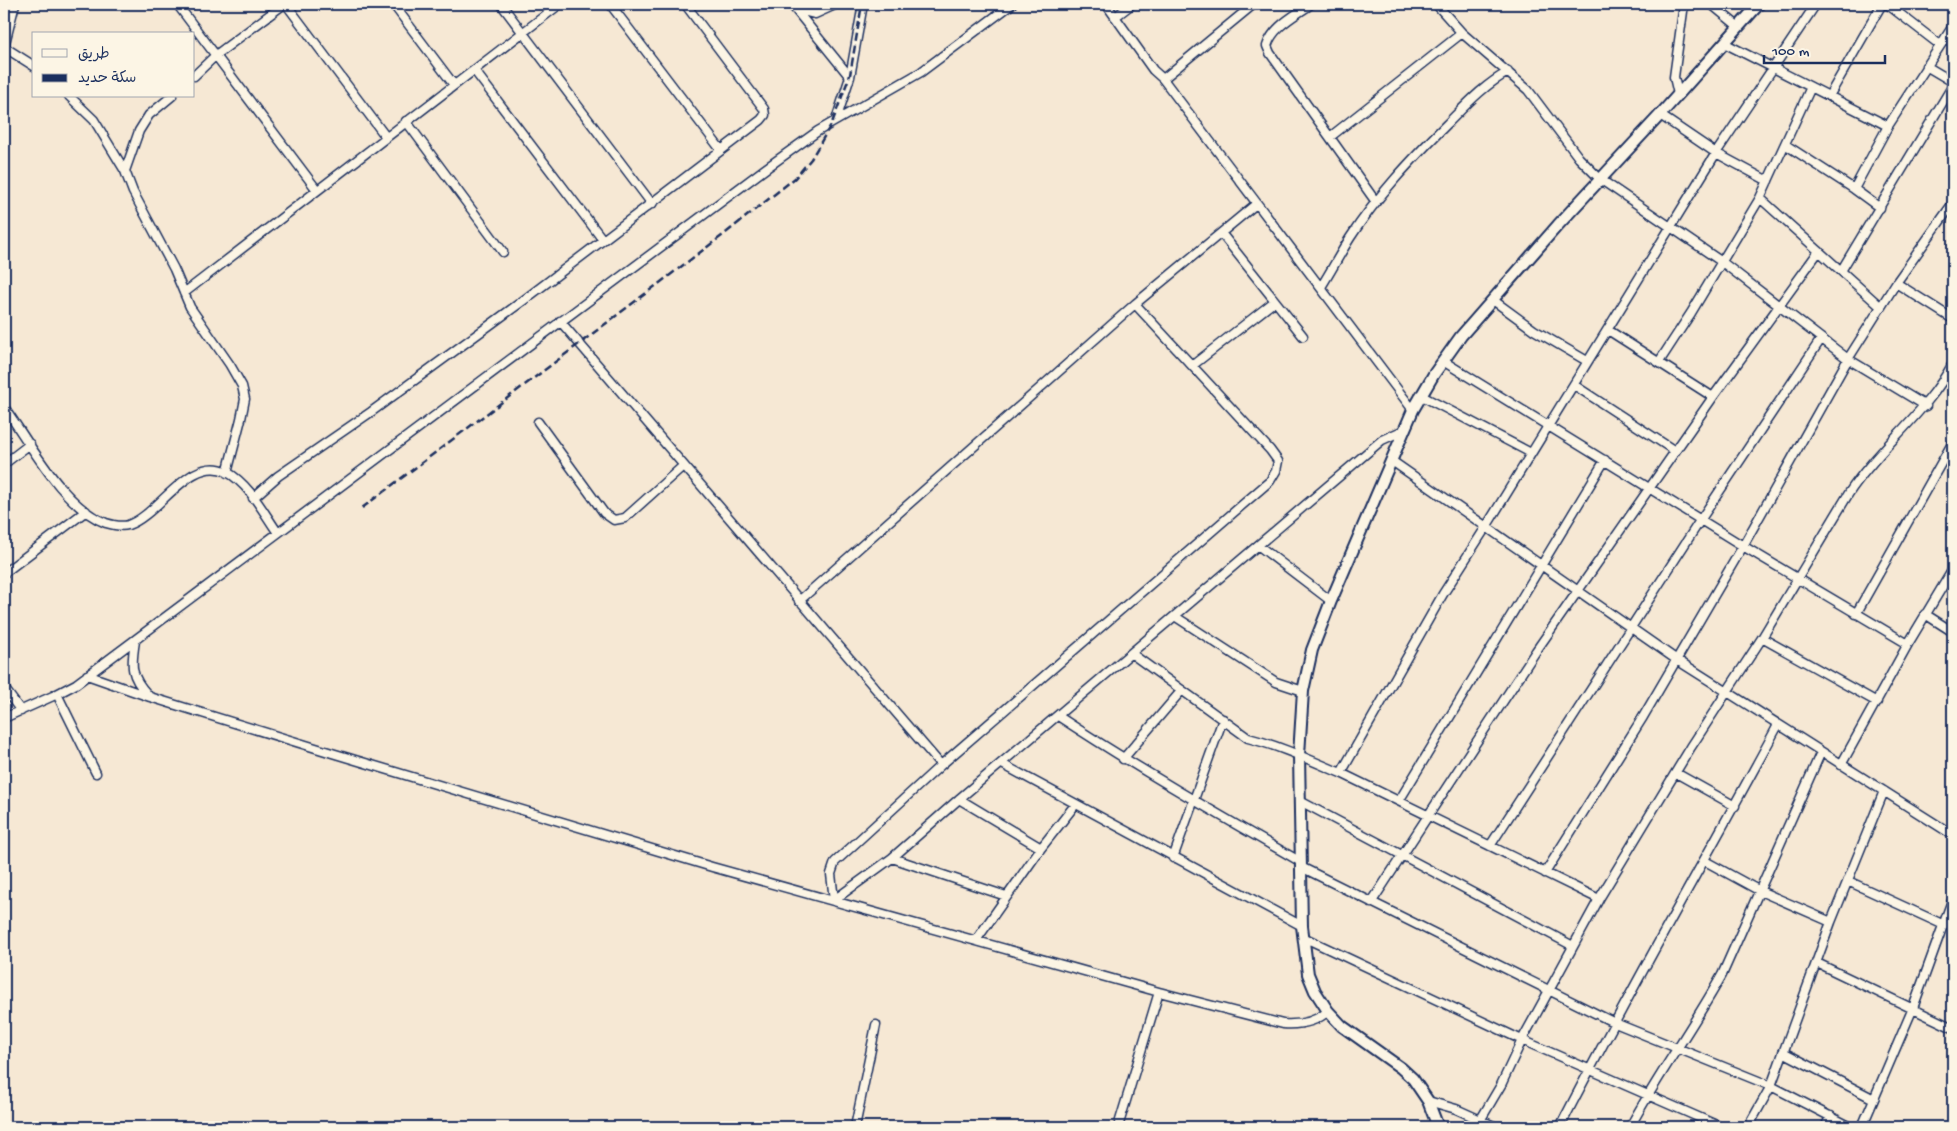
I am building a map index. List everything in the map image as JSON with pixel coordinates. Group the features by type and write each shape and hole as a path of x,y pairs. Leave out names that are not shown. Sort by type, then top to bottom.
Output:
{"street":[{"path":"15,4 4,47 32,65"},
{"path":"177,4 317,190"},
{"path":"195,75 216,55 285,4 386,137"},
{"path":"392,4 454,86"},
{"path":"501,4 652,204"},
{"path":"184,293 560,4"},
{"path":"610,4 721,150"},
{"path":"253,498 278,476 371,412 652,204 761,120 765,115 764,109 685,4"},
{"path":"793,6 815,14 837,4"},
{"path":"836,120 850,77 863,4"},
{"path":"883,4 889,4"},
{"path":"4,718 21,712 57,694 135,641 765,169 818,131 921,72 1012,4"},
{"path":"1106,4 1153,70 1163,79 1413,410"},
{"path":"1115,16 1132,4"},
{"path":"1163,79 1254,4"},
{"path":"1311,4 1277,29 1270,37 1267,46 1270,53 1376,202"},
{"path":"1436,4 1462,34 1528,90 1579,158 1600,179 1722,262 1848,359 1926,406"},
{"path":"1678,94 1674,77 1684,4"},
{"path":"1711,4 1739,27"},
{"path":"1438,1127 1428,1101 1413,1079 1401,1068 1342,1026 1328,1011 1315,991 1308,974 1302,926 1299,755 1304,691 1312,650 1413,410 1420,395 1443,361 1461,336 1759,4"},
{"path":"1340,773 1443,594 1608,330 1670,226 1716,153 1816,4"},
{"path":"1829,96 1882,4"},
{"path":"1887,4 1940,45"},
{"path":"793,6 850,77"},
{"path":"1854,188 1888,126 1953,26"},
{"path":"1330,137 1462,34"},
{"path":"1724,43 1888,126"},
{"path":"1841,271 1953,84 1926,66"},
{"path":"474,70 603,240"},
{"path":"1321,287 1350,237 1401,172 1478,93 1508,72"},
{"path":"1659,362 1760,198 1811,87"},
{"path":"71,98 94,120 125,171 133,192 169,260 190,307 230,365 242,386 245,399 227,473"},
{"path":"125,171 139,131 149,115 170,98"},
{"path":"1660,115 1716,153 1768,181"},
{"path":"406,121 503,252"},
{"path":"1786,145 1854,188 1880,208"},
{"path":"1760,198 1880,307"},
{"path":"1545,873 1677,660 1848,359 1896,283 1953,203"},
{"path":"799,601 1135,304 1256,204"},
{"path":"1221,233 1302,336"},
{"path":"1371,903 1536,652 1713,397 1819,251"},
{"path":"1896,283 1953,319"},
{"path":"1493,300 1534,330 1587,361"},
{"path":"1193,365 1275,301"},
{"path":"834,900 831,874 835,862 941,765 1274,476 1278,466 1275,456 1135,304"},
{"path":"560,322 941,765"},
{"path":"1608,330 1713,397"},
{"path":"1490,846 1701,519 1821,339"},
{"path":"1443,361 1797,579 1908,644"},
{"path":"1470,1127 1481,1119 1501,1085 1522,1040 1599,899 1726,692 1762,638 1857,480 1926,406 1951,373 1953,363"},
{"path":"1574,385 1675,452"},
{"path":"1420,395 1531,453"},
{"path":"4,407 49,475 65,493 98,519 114,525 130,524 142,517 180,484 199,471 213,468 227,473 240,483 278,533"},
{"path":"538,422 604,513 614,520 625,518 683,466"},
{"path":"834,900 892,858 1382,440 1404,430"},
{"path":"1856,614 1953,442"},
{"path":"4,464 30,444"},
{"path":"1399,801 1605,460"},
{"path":"1392,461 1677,660 1953,835"},
{"path":"4,573 86,511"},
{"path":"1259,546 1331,601"},
{"path":"1841,765 1925,614 1953,569"},
{"path":"1925,614 1953,632"},
{"path":"1176,617 1276,682 1304,691"},
{"path":"1762,638 1877,702"},
{"path":"135,641 133,674 141,688 150,697"},
{"path":"1132,654 1248,738 1299,755 1340,773 1599,899"},
{"path":"87,675 150,697 712,867 977,939 1158,992 1283,1024 1304,1023 1322,1016 1328,1011"},
{"path":"4,688 21,712"},
{"path":"1123,759 1182,690"},
{"path":"57,694 96,773"},
{"path":"1058,716 1123,759 1193,801 1301,865 1371,903 1615,1022 1771,1086 1851,1127"},
{"path":"1173,858 1223,719"},
{"path":"1560,1127 1615,1022 1778,725"},
{"path":"1630,1127 1647,1096 1722,975 1821,752"},
{"path":"1002,764 1302,926"},
{"path":"1676,773 1735,806"},
{"path":"1748,1127 1771,1086 1831,922 1884,791"},
{"path":"959,799 1041,848"},
{"path":"1300,801 1573,946"},
{"path":"977,939 1041,848 1075,805"},
{"path":"892,858 1006,896"},
{"path":"1705,861 1760,891 1831,922"},
{"path":"1848,881 1944,925"},
{"path":"1862,1127 1913,1008 1953,898"},
{"path":"1303,937 1522,1040 1721,1127"},
{"path":"1817,963 1953,1028"},
{"path":"1118,1127 1158,992"},
{"path":"855,1127 876,1025"},
{"path":"1783,1052 1874,1099"},
{"path":"1428,1101 1481,1119 1496,1127"},
{"path":"1824,1127 1831,1116"}],"railway":[{"path":"362,508 727,232 795,178 811,159 832,123 850,75 862,4"}]}
